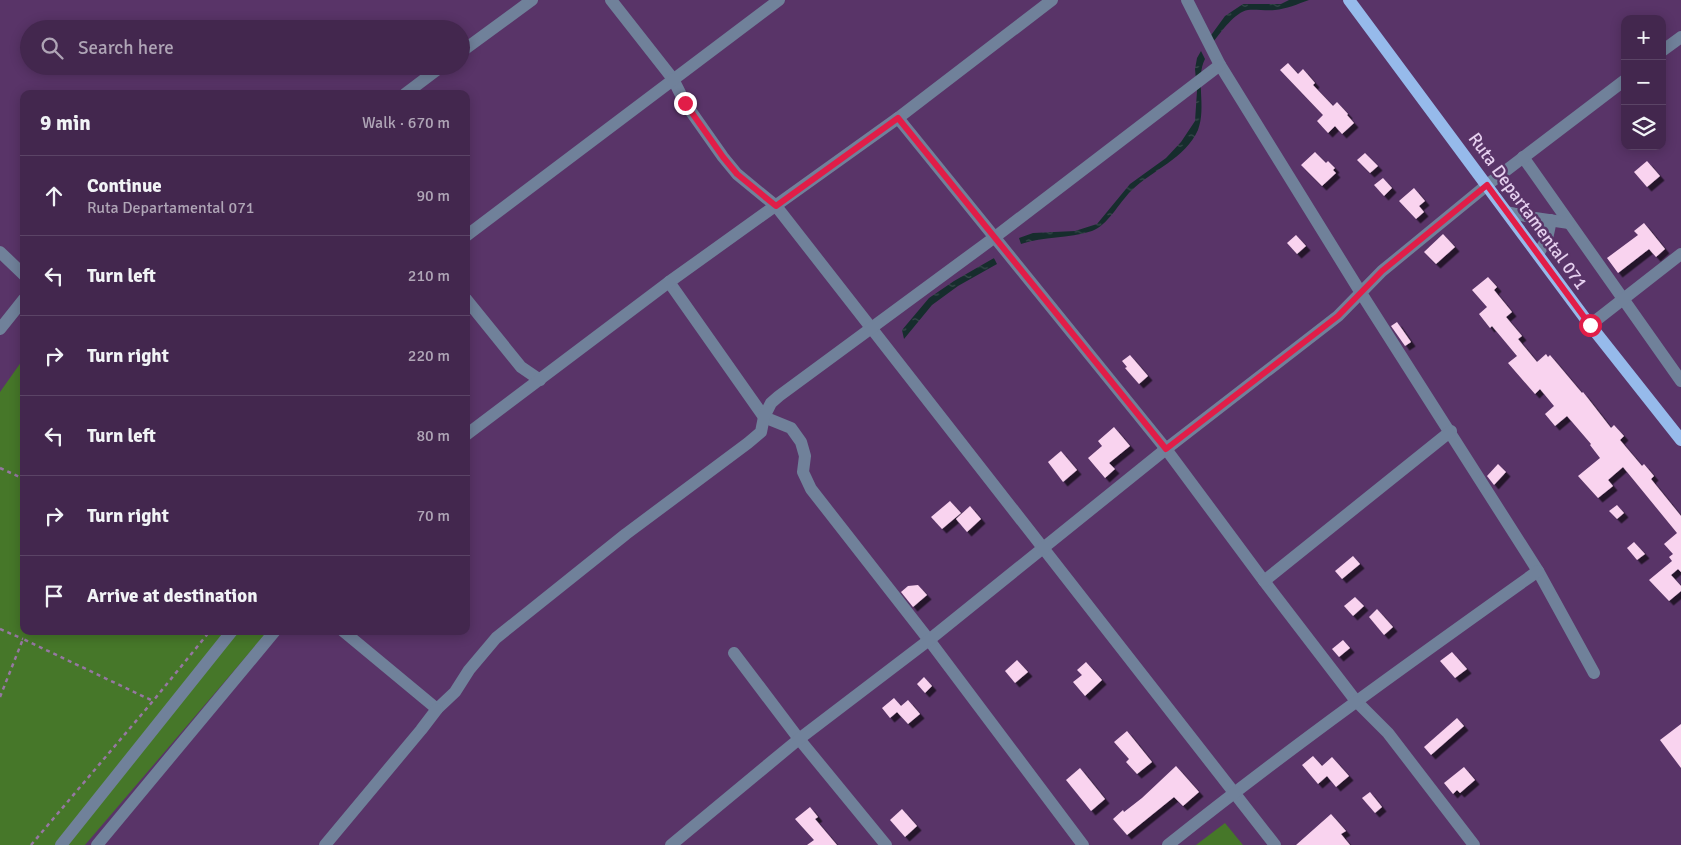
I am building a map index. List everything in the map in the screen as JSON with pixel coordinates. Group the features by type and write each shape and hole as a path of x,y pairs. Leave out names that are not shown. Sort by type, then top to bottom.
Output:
{"main road":[{"name":"Ruta Departamental 071","path":"1349,0 1590,325 1681,440"}],"street":[{"path":"470,45 532,0"},
{"path":"611,0 673,80 685,103 723,157 737,174 776,206 1275,845"},
{"path":"470,233 779,0"},
{"path":"470,432 669,282 898,118 1052,0"},
{"path":"1187,0 1220,65 1538,571 1594,673"},
{"path":"1666,48 1681,37"},
{"path":"325,845 437,709 455,692 469,670 496,638 626,534 761,432 764,417 771,403 779,396 994,237 1220,65"},
{"path":"410,90 430,75"},
{"path":"672,845 799,738 929,640 1166,449 1292,354 1338,316 1382,271 1487,185 1621,83"},
{"path":"898,118 1166,449 1264,581 1356,700 1388,733 1474,845"},
{"path":"1523,157 1681,381"},
{"path":"1507,212 1569,223"},
{"path":"1538,254 1547,239 1551,220"},
{"path":"0,252 20,271"},
{"path":"1590,325 1681,254"},
{"path":"669,282 764,417 790,428 801,442 805,456 803,472 812,489 929,640 1083,845"},
{"path":"0,329 20,304"},
{"path":"470,304 521,368 540,380"},
{"path":"1264,581 1450,431"},
{"path":"1168,845 1234,792 1356,700 1538,571"},
{"path":"60,845 229,635"},
{"path":"97,845 272,635"},
{"path":"348,635 437,709"},
{"path":"734,653 799,738 886,845"}],"path":[{"path":"0,468 20,478"},
{"path":"0,629 153,701"},
{"path":"31,845 207,635"},
{"path":"0,697 23,639"}],"green space":[{"path":"20,364 20,635 265,635 85,845 0,845 0,392"},
{"path":"1225,823 1243,845 1196,845"}],"water":[{"path":"1289,0 1309,0 1279,9 1248,10 1238,14 1214,41 1209,38 1225,16 1243,4 1281,4"},
{"path":"1201,51 1205,59 1201,75 1200,121 1198,130 1185,149 1131,191 1108,219 1092,231 1021,244 1019,238 1033,233 1075,231 1097,224 1130,184 1166,158 1181,142 1195,121 1197,91 1195,69 1197,58"},
{"path":"994,258 997,264 958,286 932,305 904,339 902,330 929,298"}],"building":[{"path":"1288,63 1298,74 1303,69 1315,83 1313,85 1333,106 1337,102 1348,114 1354,123 1342,134 1335,126 1328,133 1317,121 1323,115 1280,70"},
{"path":"1315,152 1326,163 1328,161 1335,168 1333,170 1336,173 1322,186 1301,165"},
{"path":"1365,153 1378,166 1370,173 1357,160"},
{"path":"1647,161 1660,176 1647,187 1634,172"},
{"path":"1383,178 1392,188 1384,196 1374,185"},
{"path":"1414,188 1425,201 1419,206 1424,212 1416,219 1399,201"},
{"path":"1644,223 1665,249 1656,257 1649,249 1618,273 1607,258 1638,235 1634,231"},
{"path":"1443,234 1455,247 1436,264 1424,252"},
{"path":"1296,235 1306,246 1297,254 1287,243"},
{"path":"1488,277 1497,287 1494,290 1512,312 1506,317 1522,336 1518,339 1537,362 1546,354 1548,357 1550,355 1583,392 1611,428 1614,425 1624,436 1620,440 1642,466 1644,464 1654,476 1651,479 1681,516 1681,572 1678,569 1671,575 1681,586 1681,591 1669,601 1649,580 1672,561 1669,557 1673,554 1664,544 1677,533 1623,467 1608,480 1613,486 1598,498 1578,476 1600,458 1591,444 1567,416 1555,426 1545,414 1554,406 1540,389 1535,394 1508,363 1517,356 1492,326 1490,328 1479,314 1487,307 1472,290"},
{"path":"1397,322 1411,342 1405,346 1391,326"},
{"path":"1130,355 1148,376 1139,384 1125,368 1127,367 1122,361"},
{"path":"1114,427 1130,446 1109,463 1115,469 1105,478 1088,458 1102,446 1098,441"},
{"path":"1061,451 1077,470 1063,482 1048,462"},
{"path":"1498,464 1506,472 1494,485 1487,476"},
{"path":"950,501 961,513 942,529 931,517"},
{"path":"1617,505 1624,513 1617,519 1609,511"},
{"path":"970,506 981,519 967,532 956,519"},
{"path":"1634,542 1645,554 1637,560 1627,548"},
{"path":"1353,556 1360,564 1342,579 1335,571"},
{"path":"918,585 927,595 913,607 901,592 908,586"},
{"path":"1355,597 1364,606 1353,616 1344,606"},
{"path":"1377,609 1393,627 1384,635 1369,617"},
{"path":"1343,640 1350,648 1339,657 1332,649"},
{"path":"1452,652 1467,669 1455,678 1440,661"},
{"path":"1017,660 1028,672 1015,683 1005,671"},
{"path":"1086,662 1102,680 1085,696 1073,682 1082,675 1077,670"},
{"path":"924,677 932,686 925,693 917,684"},
{"path":"894,698 901,706 908,700 920,714 908,724 897,712 890,718 882,708"},
{"path":"1457,718 1464,726 1431,755 1424,747"},
{"path":"1681,724 1681,768 1660,740"},
{"path":"1127,731 1152,762 1137,774 1126,762 1129,759 1114,742"},
{"path":"1313,756 1322,766 1332,757 1349,776 1336,787 1327,776 1318,784 1302,765"},
{"path":"1176,766 1199,792 1183,806 1174,797 1127,835 1113,819 1142,798"},
{"path":"1464,767 1475,780 1460,793 1457,790 1453,794 1444,783"},
{"path":"1080,768 1105,799 1091,811 1066,780"},
{"path":"1370,792 1382,807 1375,813 1362,798"},
{"path":"810,807 818,817 815,819 837,845 807,845 814,840 795,819"},
{"path":"902,809 917,826 905,837 890,820"},
{"path":"1331,814 1346,831 1341,834 1350,845 1296,845"}],"route":[{"path":"685,103 737,174 776,206 898,118 1166,449 1292,354 1338,316 1382,271 1487,185 1590,325"}]}
